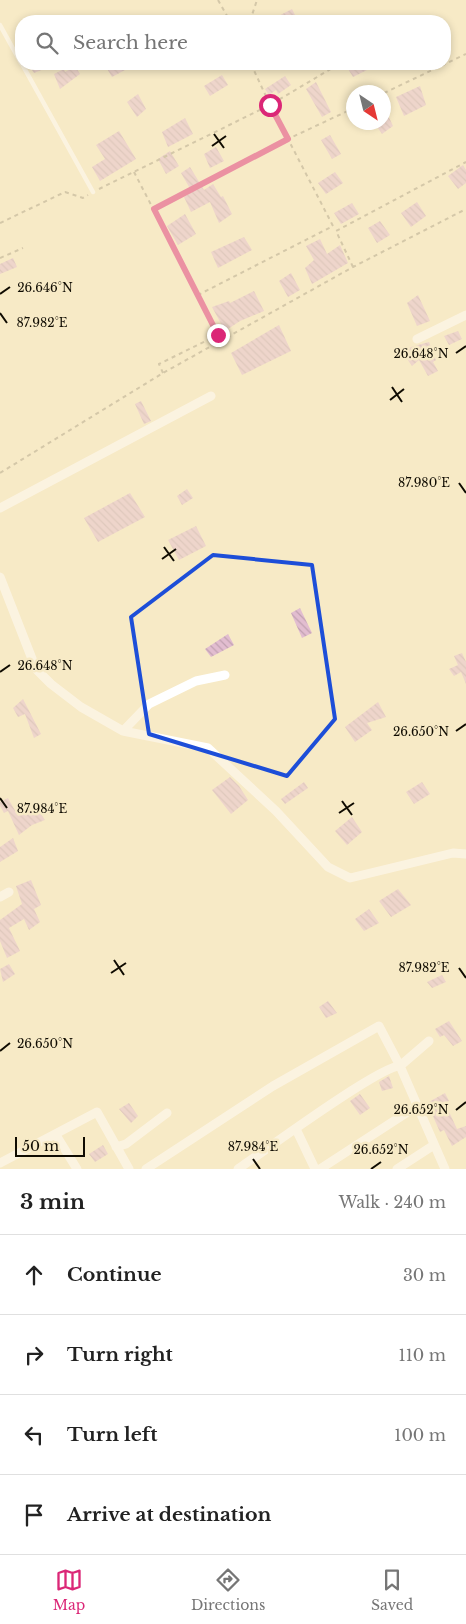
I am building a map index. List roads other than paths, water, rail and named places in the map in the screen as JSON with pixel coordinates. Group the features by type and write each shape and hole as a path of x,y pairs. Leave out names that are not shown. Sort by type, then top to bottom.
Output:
{"street":[{"path":"417,339 466,315"},
{"path":"0,508 211,396"},
{"path":"0,577 36,669 51,684 81,706 123,730 208,748 276,811 328,867 350,878 453,852 466,854"},
{"path":"123,730 149,704 196,681 225,675"},
{"path":"0,897 9,892"},
{"path":"146,1169 273,1086 378,1026 400,1066 445,1169"},
{"path":"238,1169 393,1066 400,1066 429,1041"},
{"path":"320,1169 417,1106"},
{"path":"0,1163 56,1135 96,1112 129,1169"},
{"path":"116,1147 126,1144 167,1113"},
{"path":"296,1129 316,1169"},
{"path":"56,1135 77,1169"},
{"path":"397,1169 434,1145"}],"lane":[{"path":"0,25 15,51"},
{"path":"26,70 93,192"}]}
